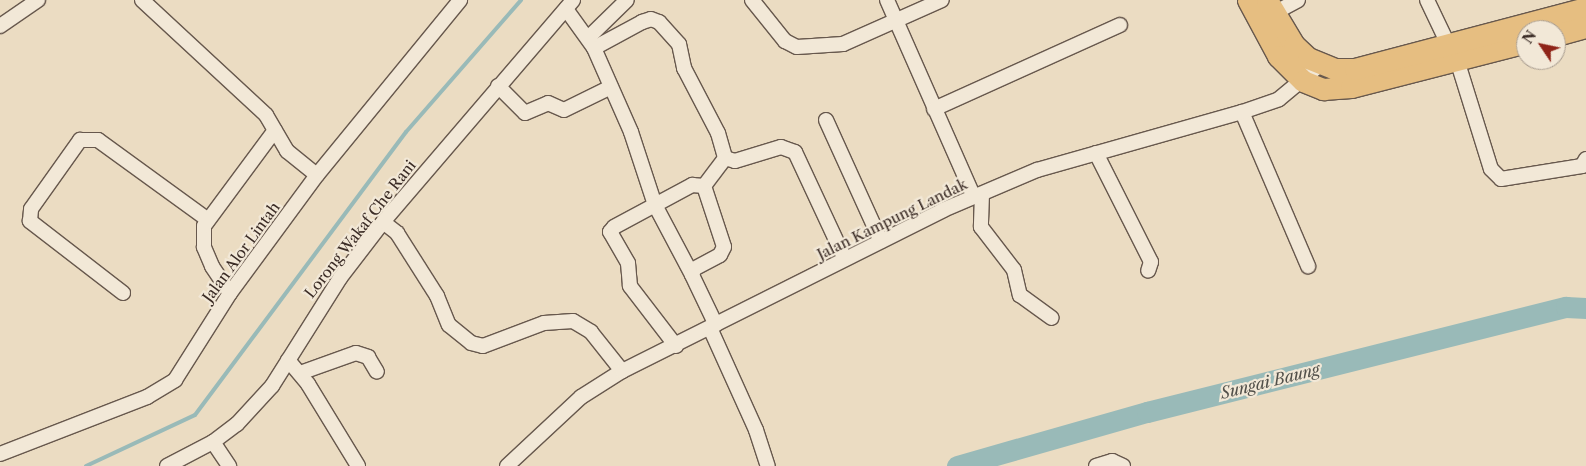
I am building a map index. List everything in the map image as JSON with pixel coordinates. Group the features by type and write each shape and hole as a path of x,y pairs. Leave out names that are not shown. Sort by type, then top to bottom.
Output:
{"main road":[{"path":"1248,0 1278,56 1302,81 1323,89 1351,87 1586,8"},
{"path":"1271,7 1294,45 1308,58 1335,69 1356,68 1516,43"},
{"path":"1566,32 1586,27"}],"street":[{"path":"0,26 38,0"},
{"path":"142,0 266,115 287,151 317,175"},
{"name":"Jalan Alor Lintah","path":"0,454 147,397 175,380 230,293 317,175 460,0"},
{"path":"591,43 628,0"},
{"path":"752,0 785,41 797,46 843,44 897,23 942,0"},
{"path":"887,0 934,109 978,196 981,227 1014,270 1020,295 1052,318"},
{"path":"1271,7 1298,0"},
{"path":"1427,0 1453,52 1491,169 1501,179 1582,166 1586,160"},
{"path":"569,4 591,43 631,132 655,205 692,275 756,430 768,466"},
{"name":"Lorong Wakaf Che Rani","path":"167,466 212,442 237,424 272,386 340,278 383,222 569,4"},
{"path":"591,43 651,19 659,22 679,44 684,68 718,133 725,158"},
{"path":"934,109 1120,25"},
{"name":"Jalan Kampung Landak","path":"507,466 581,397 622,371 676,346 881,241 1038,170 1242,112 1279,99 1321,64"},
{"path":"498,86 525,113 548,103 564,110 611,87"},
{"path":"1242,112 1308,266"},
{"path":"826,120 881,241"},
{"path":"230,293 212,266 204,247 202,234 208,220 275,130"},
{"path":"123,293 30,221 31,209 80,140 98,140 208,220"},
{"path":"725,158 735,161 781,147 795,152 845,259"},
{"path":"1096,153 1150,261 1148,271"},
{"path":"704,186 725,158"},
{"path":"676,346 630,286 628,264 610,235 614,228 692,185 704,186"},
{"path":"692,275 694,269 720,255 724,247 704,186"},
{"path":"383,222 398,233 437,296 449,325 471,343 483,346 544,322 573,321 591,332 622,371"},
{"path":"300,373 356,353 368,357 377,372"},
{"path":"288,360 300,373 358,466"},
{"path":"212,442 229,466"},
{"path":"1096,466 1112,461 1123,466"}],"waterway":[{"path":"86,466 195,415 406,132 521,0"},
{"name":"Sungai Baung","path":"957,466 1147,412 1566,307 1586,308"}]}
